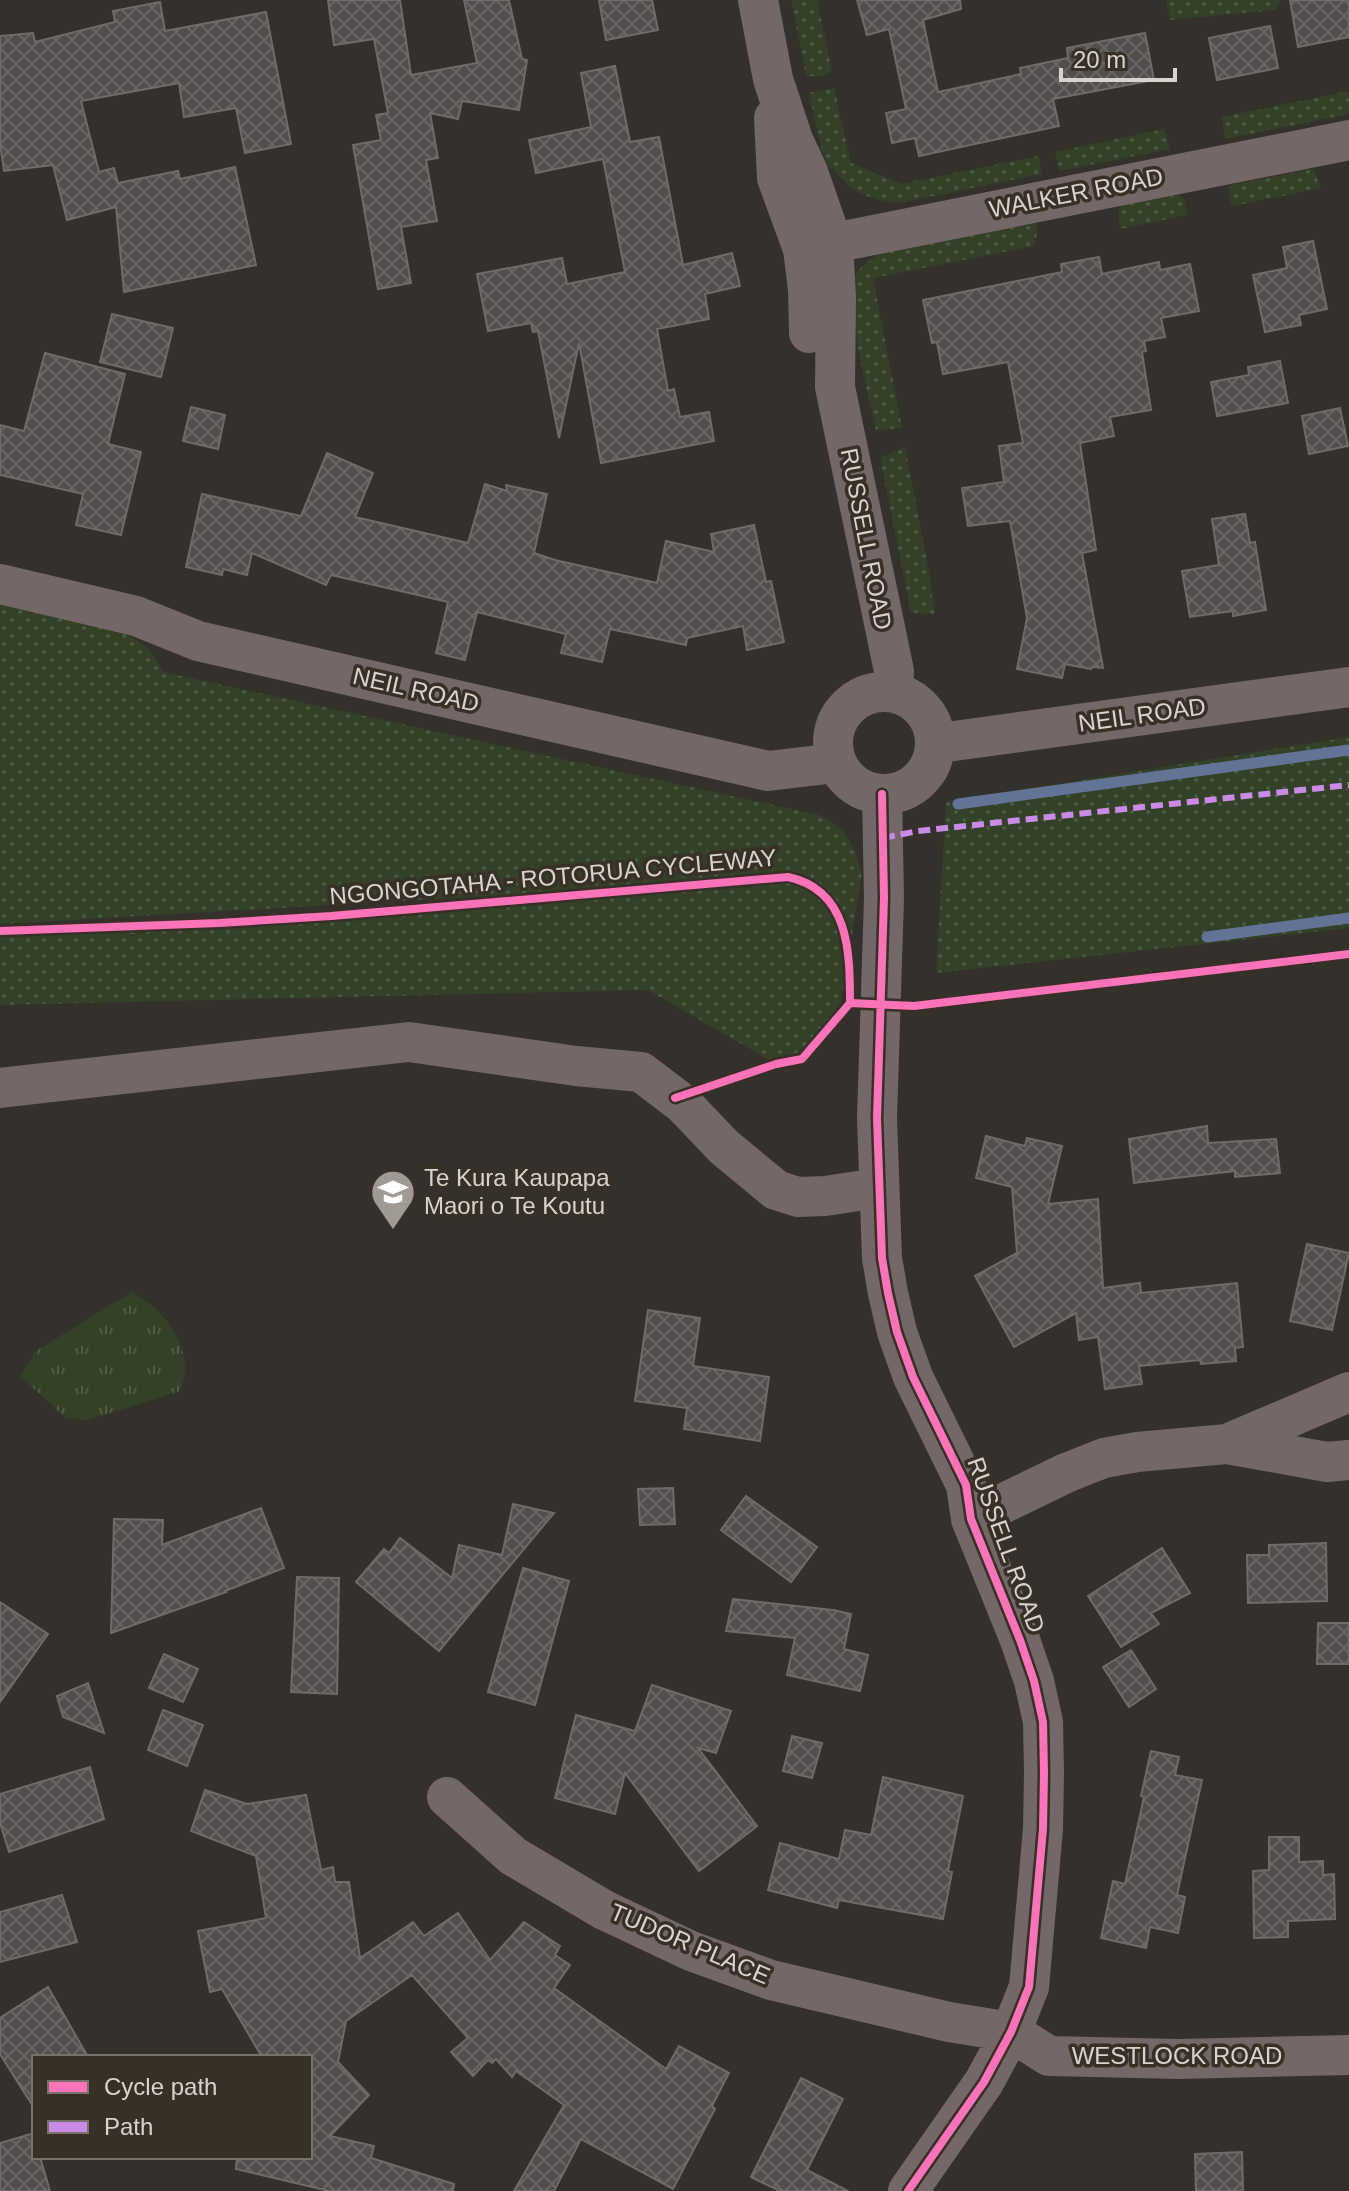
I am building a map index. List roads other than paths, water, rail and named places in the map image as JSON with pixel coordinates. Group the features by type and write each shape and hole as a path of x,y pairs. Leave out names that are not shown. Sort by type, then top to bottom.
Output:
{"street":[{"name":"RUSSELL ROAD","path":"758,0 773,79 793,140 808,172 818,247 836,297 835,387 894,671 893,692"},
{"name":"WALKER ROAD","path":"818,247 1349,140"},
{"name":"NEIL ROAD","path":"0,584 136,616 198,641 768,771 836,763"},
{"name":"NEIL ROAD","path":"935,741 954,741 1349,687"},
{"path":"875,692 893,692 909,698 922,710 931,724 935,741 933,757 917,782 904,790 882,794 858,787 845,777 836,763 832,745 835,726 844,710 858,699 875,692"},
{"name":"RUSSELL ROAD","path":"882,794 884,898 877,1118 882,1258 888,1293 897,1332 913,1377 966,1485 971,1519 1020,1640 1034,1681 1043,1722 1043,1829 1029,1987 1011,2032 984,2082 908,2191"},
{"path":"0,1088 409,1042 641,1072 683,1104 724,1147 776,1190 798,1197 878,1188"},
{"path":"1227,1444 1349,1392"},
{"path":"971,1519 1066,1473 1104,1458 1137,1452 1227,1444 1327,1462 1349,1460"},
{"name":"TUDOR PLACE","path":"447,1797 513,1856 604,1910 691,1951 771,1980 949,2022 1011,2032"},
{"name":"WESTLOCK ROAD","path":"1011,2032 1049,2056 1178,2059 1349,2055"}],"waterway":[{"path":"958,804 1349,750"},
{"path":"1207,937 1349,918"}],"place":[{"name":"Te Kura Kaupapa Maori o Te Koutu","path":"393,1231"}]}
